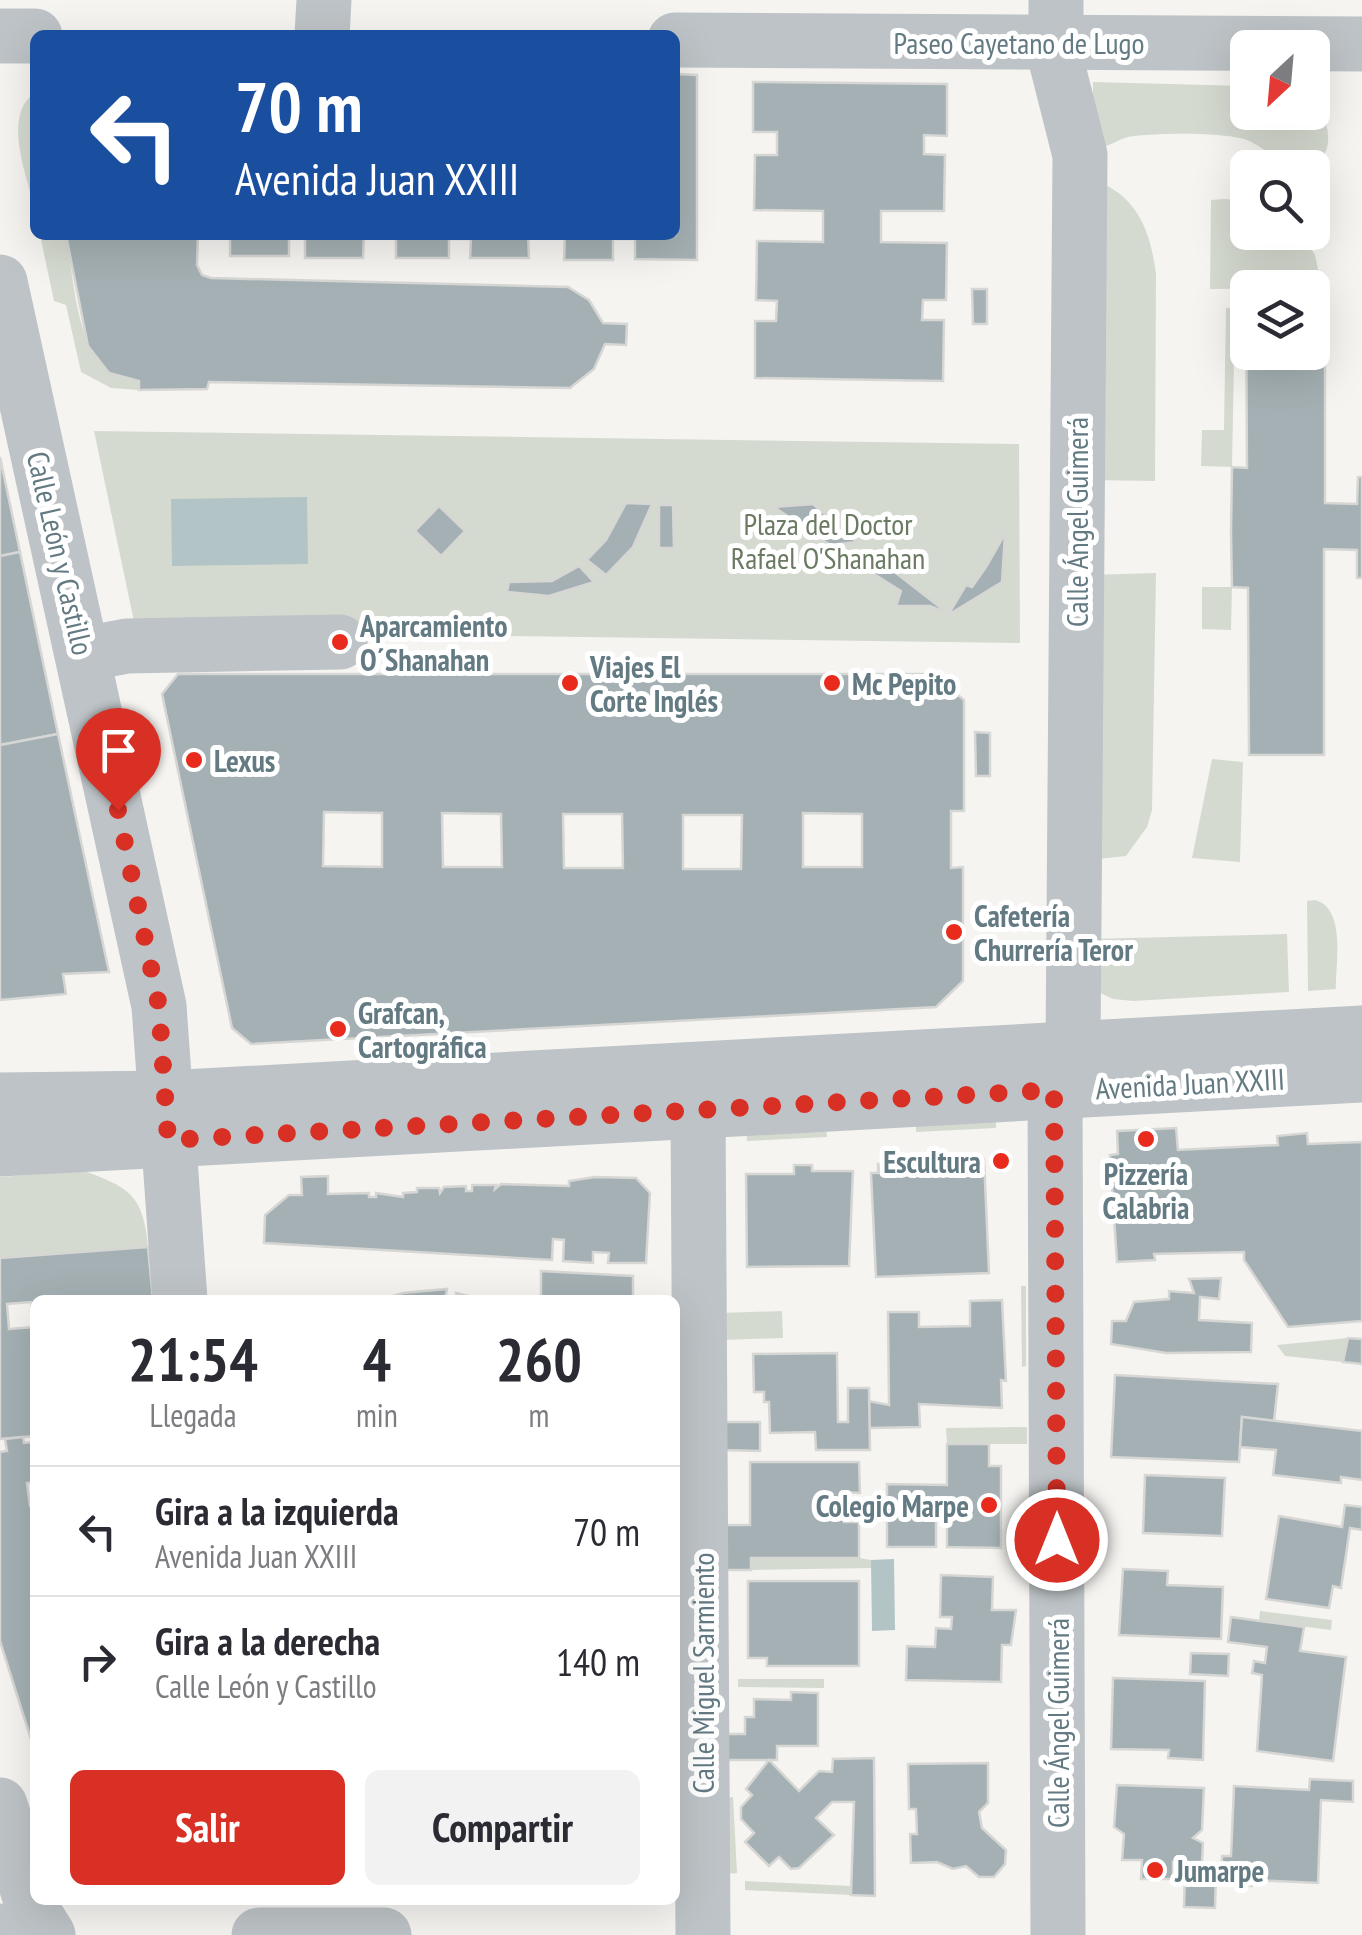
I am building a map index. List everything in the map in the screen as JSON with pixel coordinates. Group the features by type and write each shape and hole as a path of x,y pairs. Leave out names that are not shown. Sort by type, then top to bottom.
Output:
{"street":[{"path":"322,30 324,0"},
{"name":"Paseo Cayetano de Lugo","path":"708,27 1055,21 1362,44"},
{"name":"Calle Ángel Guimerá","path":"1055,21 1080,155 1064,1069 1058,1935"},
{"path":"0,36 30,36"},
{"name":"Calle León y Castillo","path":"0,282 85,654 159,1006 180,1295"},
{"path":"85,654 126,646 340,642"},
{"name":"Avenida Juan XXIII","path":"0,1100 167,1119 698,1111 1362,1033"},
{"name":"Avenida Juan XXIII","path":"0,1149 167,1119 1064,1069 1362,1074"},
{"name":"Calle Miguel Sarmiento","path":"698,1111 703,1935"},
{"path":"0,1805 21,1929"},
{"path":"245,1905 248,1935"},
{"path":"259,1935 384,1935"}],"green space":[{"path":"1093,82 1230,86 1230,130 1328,130 1328,135 1326,150 1264,150 1244,139 1174,134 1135,136 1092,148"},
{"path":"30,98 30,191 18,131"},
{"path":"1092,179 1130,204 1150,242 1156,274 1155,481 1089,480"},
{"path":"1211,200 1230,200 1230,250 1312,250 1318,270 1230,270 1230,289 1210,289"},
{"path":"41,240 67,240 76,302 90,346 102,363 118,375 139,381 139,390 111,388 81,372 66,305 54,301"},
{"path":"1226,308 1230,308 1230,370 1234,370 1232,467 1201,466 1202,430 1224,430"},
{"name":"Plaza del Doctor Rafael O'Shanahan","path":"94,431 1019,444 1020,643 136,631"},
{"path":"1156,573 1152,810 1147,827 1126,856 1088,860 1089,575"},
{"path":"1202,587 1232,587 1231,630 1202,629"},
{"path":"1212,759 1243,762 1240,862 1192,858"},
{"path":"1307,901 1325,905 1335,925 1336,989 1308,991"},
{"path":"1287,934 1289,992 1133,1001 1113,999 1094,990 1088,939"},
{"path":"996,1116 996,1128 916,1132 916,1120"},
{"path":"826,1125 827,1137 747,1141 746,1129"},
{"path":"84,1171 132,1196 142,1216 148,1247 0,1258 0,1177"},
{"path":"1021,1286 1026,1286 1026,1366 1022,1367"},
{"path":"782,1311 783,1338 722,1340 722,1313"},
{"path":"1348,1338 1343,1362 1285,1356 1277,1345"},
{"path":"1027,1427 1027,1444 947,1444 946,1428"},
{"path":"751,1558 859,1558 871,1560 871,1568 751,1570"},
{"path":"1260,1611 1332,1620 1331,1630 1259,1621"},
{"path":"738,1679 824,1679 824,1688 738,1687"},
{"path":"733,1797 737,1873 726,1874 722,1798"},
{"path":"745,1881 852,1886 851,1895 745,1890"}],"shaded area":[{"path":"307,497 308,564 172,566 171,499"},
{"path":"894,1559 895,1630 872,1631 871,1560"}],"building":[{"path":"680,74 697,75 697,260 635,259 635,240 680,240"},
{"path":"753,82 947,84 947,136 924,135 924,154 945,155 944,211 881,211 881,242 947,243 946,300 923,300 922,320 944,320 943,381 755,378 755,321 776,321 777,301 756,300 757,241 823,242 823,211 754,210 755,155 777,155 777,132 753,132"},
{"path":"67,240 198,240 197,265 202,275 211,278 568,287 589,300 603,323 627,324 626,345 605,344 594,369 570,388 209,382 207,389 139,390 139,381 109,373 88,346"},
{"path":"230,240 289,240 289,256 230,256"},
{"path":"305,240 364,240 363,258 305,258"},
{"path":"396,240 449,240 449,258 396,258"},
{"path":"471,240 528,240 529,258 470,258"},
{"path":"565,240 613,240 613,260 564,260"},
{"path":"972,289 987,289 987,324 973,324"},
{"path":"1246,370 1325,370 1325,503 1357,504 1358,477 1362,477 1362,578 1357,578 1357,550 1324,549 1324,755 1249,755 1248,588 1232,587 1231,532 1232,467 1247,468"},
{"path":"0,457 20,552 0,556"},
{"path":"626,503 652,504 633,547 606,575 587,560 606,540"},
{"path":"813,504 857,542 830,545 774,507"},
{"path":"659,505 673,505 674,548 659,548"},
{"path":"439,506 465,531 441,556 415,531"},
{"path":"1005,534 1002,582 948,615 966,585 972,587"},
{"path":"20,552 58,734 0,745 0,556"},
{"path":"869,552 942,611 930,606 896,606 901,591 842,554"},
{"path":"579,566 594,582 549,596 507,592 509,582 552,581"},
{"path":"178,674 934,674 964,700 964,811 951,811 951,868 963,867 963,981 936,1007 251,1044 232,1028 162,694","holes":["324,812 382,813 382,867 323,866","442,813 501,814 502,867 443,867","803,813 862,814 862,867 803,867","563,814 622,814 623,868 564,868","683,815 742,815 741,869 683,869"]},
{"path":"975,732 990,733 990,776 976,776"},
{"path":"58,734 109,972 63,974 66,994 0,1000 0,745"},
{"path":"1176,1128 1178,1150 1278,1145 1277,1136 1307,1133 1308,1144 1362,1142 1362,1321 1288,1327 1244,1260 1244,1252 1154,1254 1155,1260 1117,1262 1110,1155 1118,1154 1117,1131"},
{"path":"984,1159 989,1273 876,1277 871,1173 878,1173 878,1164"},
{"path":"794,1165 812,1165 812,1171 853,1171 849,1266 747,1267 746,1174 794,1174"},
{"path":"328,1176 328,1194 369,1193 369,1197 376,1197 376,1193 403,1197 403,1193 417,1192 417,1188 439,1188 440,1193 444,1187 466,1186 466,1191 472,1191 472,1185 496,1185 495,1189 501,1184 569,1186 569,1181 595,1177 636,1178 650,1193 646,1263 608,1263 609,1253 593,1252 593,1263 563,1261 564,1240 553,1239 552,1260 264,1243 265,1215 289,1195 302,1195 301,1177"},
{"path":"148,1247 153,1295 30,1295 30,1302 7,1304 9,1329 30,1327 30,1436 0,1439 0,1258"},
{"path":"541,1271 633,1276 633,1295 541,1295"},
{"path":"1221,1278 1219,1299 1200,1297 1199,1320 1252,1323 1251,1352 1166,1353 1111,1344 1112,1321 1126,1321 1134,1302 1169,1299 1169,1291 1194,1293 1189,1279"},
{"path":"447,1289 446,1295 396,1295"},
{"path":"1002,1300 1006,1381 1001,1380 1002,1408 919,1404 920,1427 869,1428 869,1401 889,1405 888,1312 919,1312 919,1327 970,1326 970,1301"},
{"path":"1348,1338 1362,1339 1362,1364 1343,1362"},
{"path":"837,1353 838,1422 848,1422 848,1388 869,1388 870,1450 816,1450 815,1432 770,1433 769,1402 764,1402 764,1392 754,1392 753,1354"},
{"path":"1115,1375 1278,1384 1274,1421 1242,1417 1239,1462 1111,1457"},
{"path":"1242,1417 1362,1431 1362,1480 1341,1477 1341,1483 1273,1475 1276,1450 1240,1447"},
{"path":"723,1422 760,1422 760,1451 722,1450"},
{"path":"23,1437 24,1443 30,1442 30,1736 0,1641 0,1452 7,1451 5,1439"},
{"path":"947,1444 989,1444 989,1466 1001,1466 1001,1548 947,1547 947,1517 936,1517 936,1547 887,1547 887,1484 947,1485"},
{"path":"750,1462 859,1462 860,1493 843,1492 844,1522 859,1522 859,1558 751,1558 751,1570 722,1570 722,1525 750,1525"},
{"path":"1145,1475 1225,1478 1222,1536 1143,1533"},
{"path":"1345,1505 1362,1507 1362,1530 1350,1528 1341,1588 1333,1586 1329,1608 1266,1599 1279,1516 1342,1527"},
{"path":"1123,1569 1168,1571 1167,1585 1223,1587 1221,1639 1119,1635"},
{"path":"941,1575 993,1577 992,1610 1016,1610 1011,1645 1002,1645 1001,1682 906,1680 907,1646 935,1647 936,1628 951,1629 952,1617 940,1617"},
{"path":"748,1581 859,1581 859,1666 767,1666 767,1658 748,1658"},
{"path":"1231,1617 1304,1627 1300,1651 1346,1657 1333,1761 1257,1751 1262,1675 1252,1673 1254,1661 1265,1663 1267,1647 1228,1642"},
{"path":"1191,1653 1229,1654 1228,1676 1190,1674"},
{"path":"1113,1678 1205,1681 1203,1760 1168,1758 1169,1750 1111,1749"},
{"path":"791,1692 818,1693 818,1746 777,1746 777,1760 723,1760 723,1734 745,1734 745,1717 754,1717 754,1699 791,1700"},
{"path":"874,1758 875,1896 851,1895 854,1802 832,1802 816,1818 834,1835 799,1868 791,1869 779,1857 769,1866 745,1842 754,1833 741,1819 741,1807 752,1795 746,1789 769,1760 799,1791 819,1771 832,1772 833,1759"},
{"path":"988,1763 988,1803 979,1812 982,1828 1006,1850 1005,1864 994,1877 979,1877 966,1866 953,1869 937,1862 911,1863 910,1834 917,1834 916,1809 909,1809 908,1764"},
{"path":"1310,1779 1353,1781 1353,1802 1321,1800 1318,1883 1253,1880 1252,1886 1221,1884 1222,1856 1231,1856 1234,1786 1309,1790"},
{"path":"1117,1785 1204,1788 1202,1830 1193,1838 1203,1843 1202,1862 1173,1862 1173,1879 1141,1879 1142,1860 1122,1860 1124,1834 1114,1827"},
{"path":"1185,1873 1216,1875 1215,1908 1184,1907"}],"place":[{"name":"Aparcamiento O´Shanahan","path":"340,642"},
{"name":"Viajes El Corte Inglés","path":"570,683"},
{"name":"Mc Pepito","path":"832,683"},
{"name":"Lexus","path":"194,760"},
{"name":"Cafetería Churrería Teror","path":"954,932"},
{"name":"Grafcan, Cartográfica","path":"338,1029"},
{"name":"Pizzería Calabria","path":"1146,1139"},
{"name":"Escultura","path":"1001,1161"},
{"name":"Colegio Marpe","path":"989,1505"},
{"name":"Jumarpe","path":"1155,1870"}],"route":[{"path":"118,810 159,1006 168,1140 1054,1090 1057,1540"}]}
